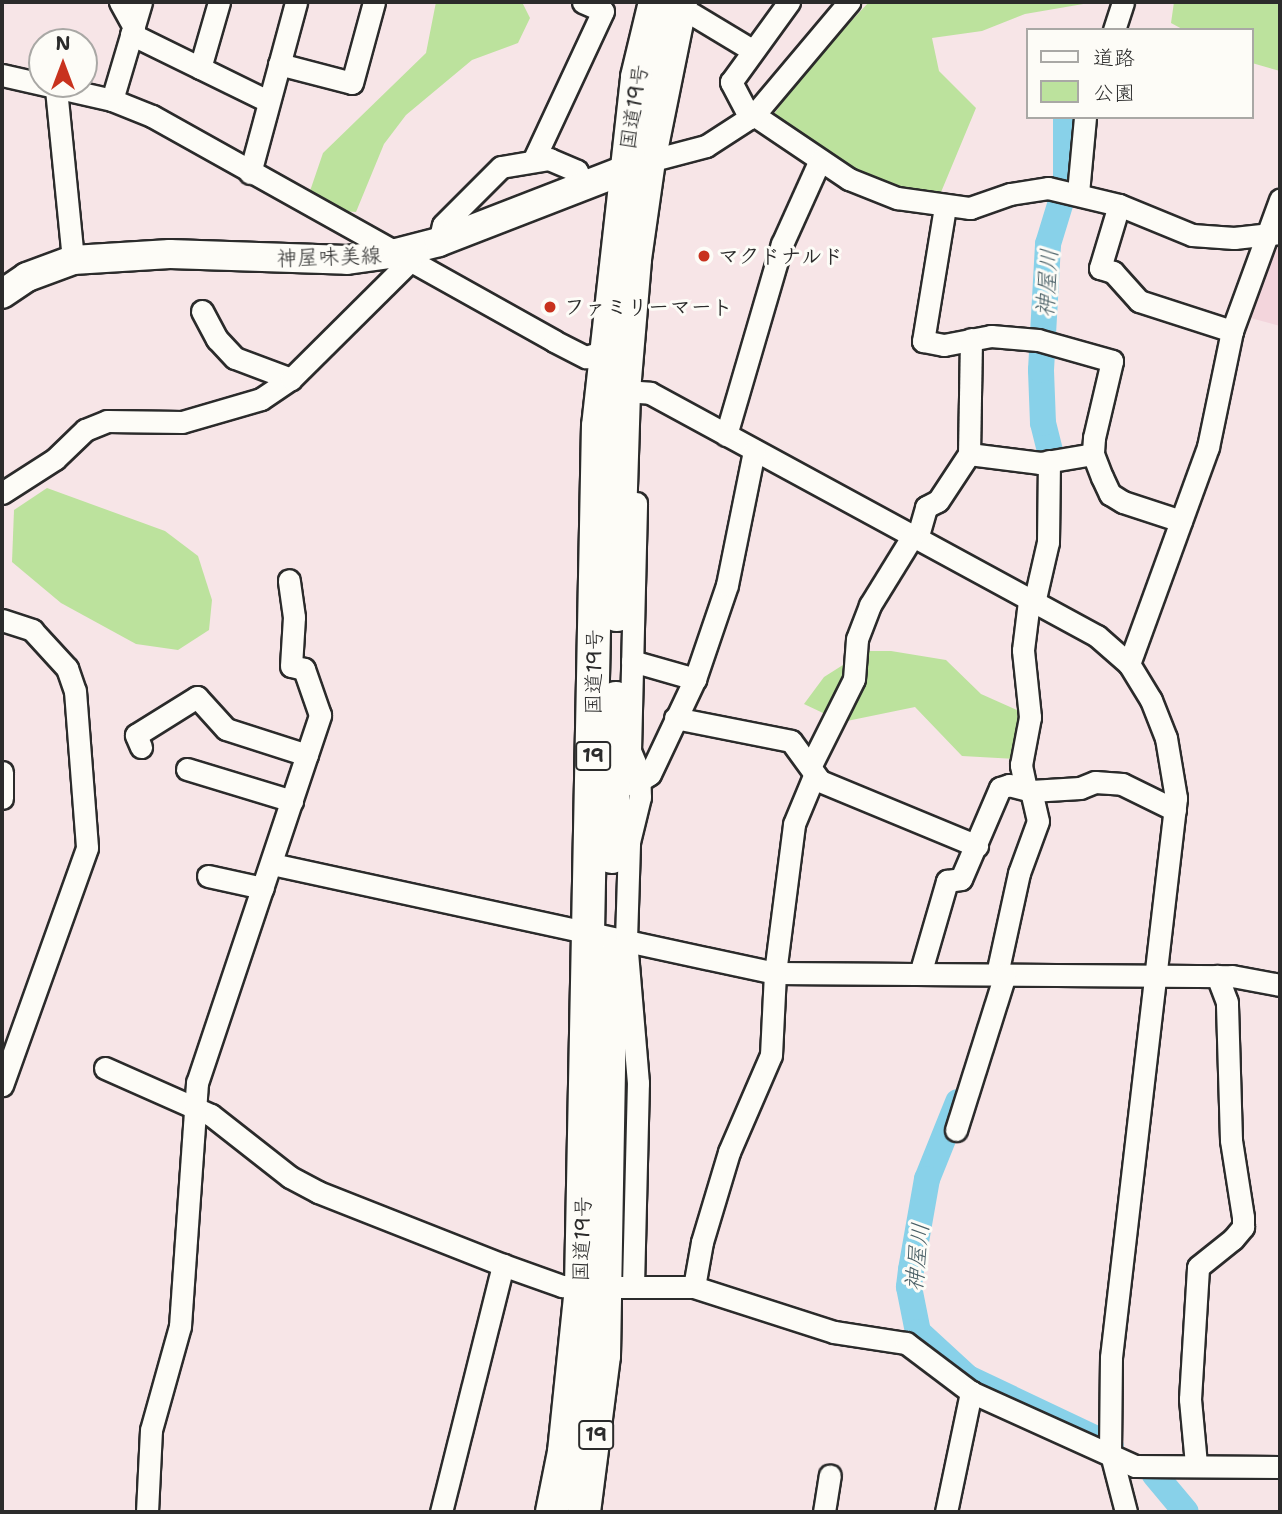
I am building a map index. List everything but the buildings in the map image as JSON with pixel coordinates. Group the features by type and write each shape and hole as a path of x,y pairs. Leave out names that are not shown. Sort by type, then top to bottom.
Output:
{"highway":[{"name":"国道19号","path":"609,937 595,354 637,164 658,46 681,5"},
{"name":"国道19号","path":"584,1512 603,1369 606,1287 589,1038 609,937 627,786 631,392 637,164"},
{"name":"国道19号","path":"552,1512 565,1440 606,1287"}],"main road":[{"name":"神屋味美線","path":"2,294 27,277 73,260 170,254 346,260 403,257 637,164"}],"street":[{"path":"120,2 132,30 200,68 268,101"},
{"path":"112,100 141,2"},
{"path":"200,68 219,2"},
{"path":"250,173 296,2"},
{"path":"279,64 352,83 374,2"},
{"path":"534,159 603,11 583,2"},
{"path":"644,2 658,46"},
{"path":"789,2 752,50 732,82 752,116 849,179 897,198 945,207 970,208 1010,194 1048,188 1078,193 1119,205 1192,235 1234,238 1274,233"},
{"path":"637,164 706,146 752,116 849,2"},
{"path":"1115,28 1123,2"},
{"path":"681,5 752,50"},
{"path":"2,75 28,82"},
{"path":"98,97 112,100 152,117 403,257 595,354"},
{"path":"57,98 73,260"},
{"path":"1078,193 1085,119"},
{"path":"439,243 443,225 501,167 534,159 549,159 577,171 583,185"},
{"path":"726,435 782,244 820,160"},
{"path":"1129,664 1208,447 1232,331 1274,233 1280,200"},
{"path":"1119,205 1100,268 1113,272 1139,301 1232,331"},
{"path":"945,207 923,341 944,345 971,339 1038,340 1112,361 1093,454 1110,494 1181,521"},
{"path":"2,493 55,459 85,430 107,421 183,422 261,399 291,379 403,257"},
{"path":"202,311 217,339 236,358 291,379"},
{"path":"694,1287 702,1242 729,1152 771,1055 775,973 794,824 812,770 854,679 857,639 870,606 914,538 926,507 938,501 970,454 971,339"},
{"path":"627,786 632,661 631,392 650,393 1097,636 1129,664 1151,700 1167,738 1174,773 1175,810 1111,1357 1111,1448 1126,1512"},
{"path":"627,786 650,774 695,679 727,585 754,451"},
{"path":"970,454 1049,461 1093,454"},
{"path":"956,1130 1001,974 1019,873 1038,821 1021,765 1030,717 1023,650 1048,542 1049,461"},
{"path":"147,1512 151,1430 180,1325 197,1107 205,1052 272,864 320,715 304,669 291,666 294,617 289,580"},
{"path":"2,620 32,630 67,668 75,691 87,823 81,872 9,1044 2,1086"},
{"path":"632,661 695,679"},
{"path":"141,747 135,734 197,698 226,729 307,755"},
{"path":"675,718 737,733 771,734 791,741 812,770 977,846"},
{"path":"187,769 292,801"},
{"path":"2,772 2,798"},
{"path":"920,974 947,881 961,879 977,846 997,792 1009,785 1028,790 1080,788 1095,782 1122,784 1175,810"},
{"path":"272,864 775,973 1217,976 1280,985"},
{"path":"208,876 263,888"},
{"path":"606,1287 638,1083 609,937"},
{"path":"1195,1464 1190,1399 1198,1266 1233,1239 1243,1227 1231,1140 1227,1002 1217,976"},
{"path":"589,1038 638,1083"},
{"path":"105,1068 197,1107 290,1177 317,1192 503,1265 606,1287 694,1287 834,1332 905,1343 971,1392 1111,1448 1146,1469 1195,1464 1280,1467"},
{"path":"441,1512 503,1265"},
{"path":"946,1512 971,1392"},
{"path":"824,1512 830,1475"}],"shaded area":[{"path":"1280,240 1280,326 1243,316 1270,244"}],"green space":[{"path":"436,2 522,2 530,18 518,43 472,60 406,115 384,144 356,212 330,210 310,191 323,153 426,53"},
{"path":"869,2 1095,2 1025,14 982,31 932,38 939,71 976,108 939,197 876,185 771,118 810,65"},
{"path":"1174,2 1280,2 1280,71 1254,64 1254,28 1180,28 1171,23"},
{"path":"47,488 165,531 198,556 212,600 209,630 178,650 136,644 61,603 12,562 14,510"},
{"path":"865,651 891,651 946,660 981,694 1026,714 1016,759 962,756 915,707 842,722 804,704 824,677"}],"waterway":[{"name":"神屋川","path":"1050,451 1043,423 1041,370 1048,244 1066,185 1066,119"},
{"name":"神屋川","path":"958,1102 927,1179 911,1270 909,1287 918,1332 968,1378 1111,1446"},
{"name":"神屋川","path":"1155,1475 1186,1512"}],"place":[{"name":"マクドナルド","path":"704,256"},
{"name":"ファミリーマート","path":"550,307"}]}
